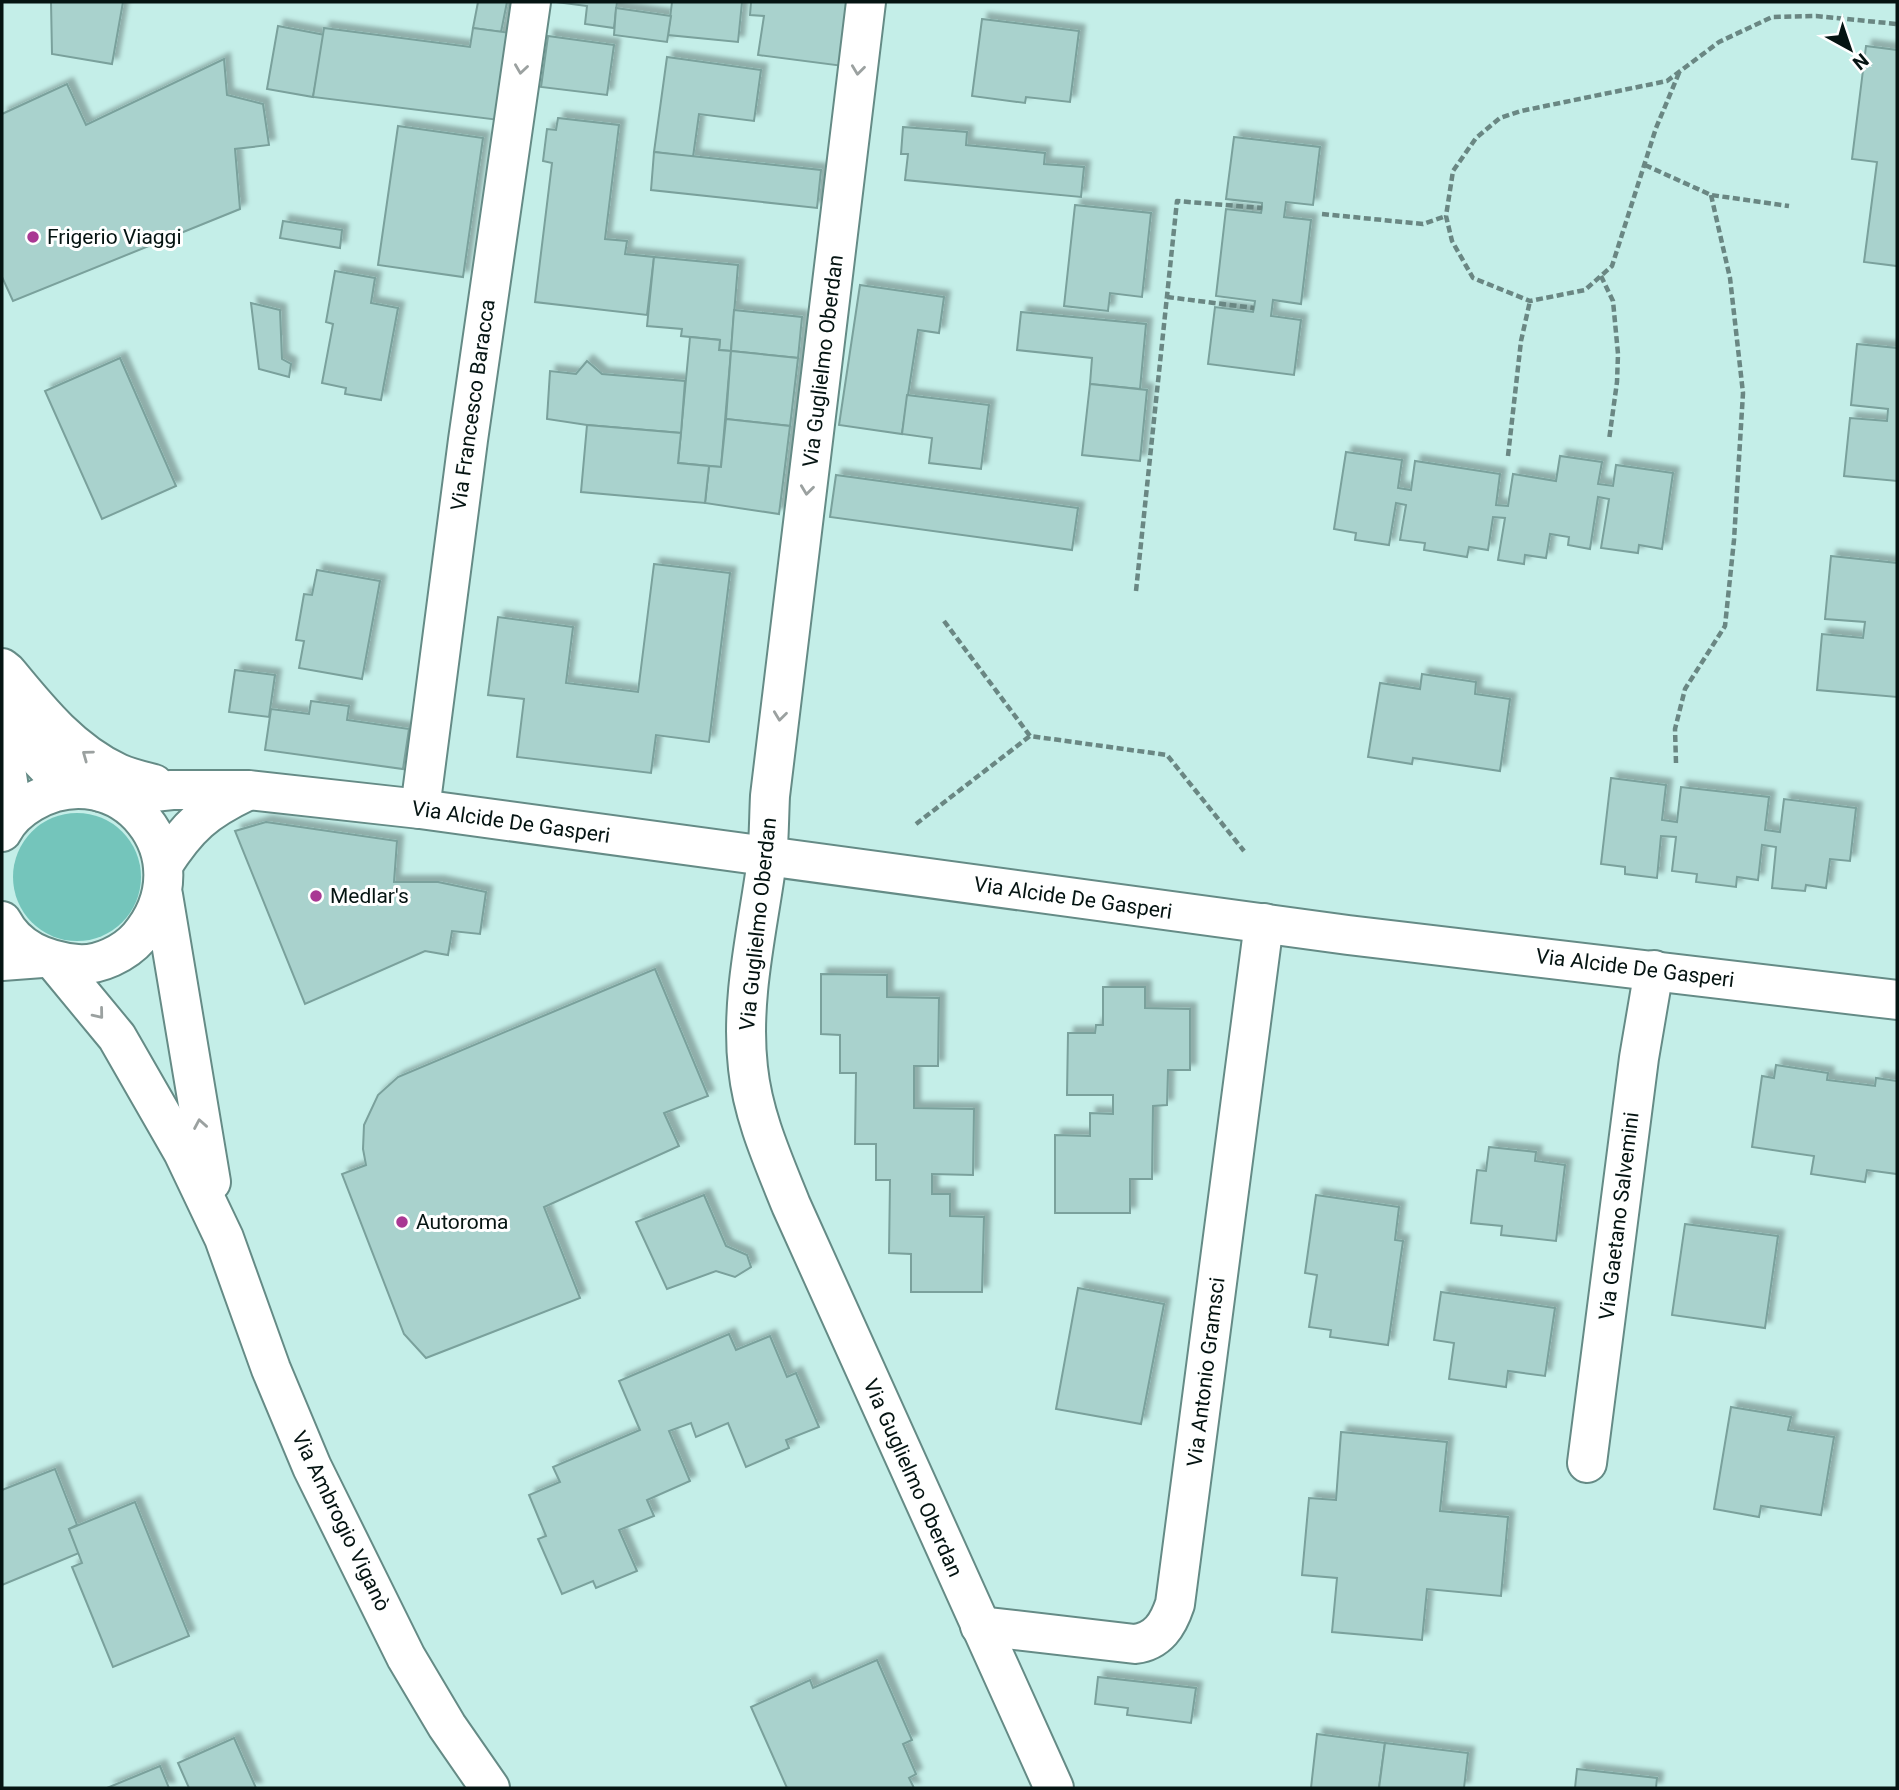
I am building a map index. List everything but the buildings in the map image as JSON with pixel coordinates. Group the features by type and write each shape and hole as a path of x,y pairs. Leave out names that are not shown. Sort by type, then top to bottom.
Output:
{"street":[{"name":"Via Francesco Baracca","path":"420,809 468,440 531,2"},
{"name":"Via Guglielmo Oberdan","path":"866,2 770,796 767,856 746,1032 748,1068 761,1131 791,1205 1054,1788"},
{"path":"2,668 67,740 97,762 119,773 172,790"},
{"path":"2,704 28,747 48,771 86,791"},
{"path":"2,743 9,788 3,829"},
{"name":"Via Alcide De Gasperi","path":"86,791 135,794 172,790 249,790 420,809 1264,923 1897,1000"},
{"path":"2,961 49,960 83,964 111,958 134,943 152,921 163,880 179,840 215,807 249,790"},
{"path":"3,829 23,807 46,795 86,791"},
{"name":"Via Ambrogio Viganò","path":"86,791 124,803 144,820 157,841 200,1124 224,1238"},
{"name":"Via Ambrogio Viganò","path":"2,921 22,946 49,960 117,1037 136,1068 183,1152 224,1238 271,1369 312,1467 406,1657 447,1726 489,1788"},
{"name":"Via Antonio Gramsci","path":"980,1626 1135,1644 1146,1643 1156,1637 1171,1617 1175,1604 1264,923"},
{"name":"Via Gaetano Salvemini","path":"1587,1463 1639,1058 1654,970"}],"path":[{"path":"1679,73 1656,128 1612,266 1585,290 1530,301 1473,278 1452,241 1446,216 1453,171 1476,138 1500,118 1521,111 1667,81 1719,41 1772,17 1816,16 1897,24"},
{"path":"1645,165 1711,195 1790,206"},
{"path":"1676,763 1675,729 1685,689 1725,626 1734,540 1743,393 1730,278 1711,195"},
{"path":"1136,591 1177,201 1262,208"},
{"path":"1322,214 1423,224 1446,216"},
{"path":"1601,276 1612,301 1618,354 1609,440"},
{"path":"1167,297 1254,307"},
{"path":"1508,456 1521,341 1530,301"},
{"path":"944,621 1030,736 1167,755 1244,851"},
{"path":"916,824 1030,736"}],"shaded area":[{"path":"77,813 102,818 122,832 136,852 141,877 136,902 122,922 102,936 77,941 52,936 32,922 18,902 13,877 18,852 32,832 52,818"}],"place":[{"name":"Frigerio Viaggi","path":"33,237"},
{"name":"Medlar's","path":"316,896"},
{"name":"Autoroma","path":"402,1222"}]}
